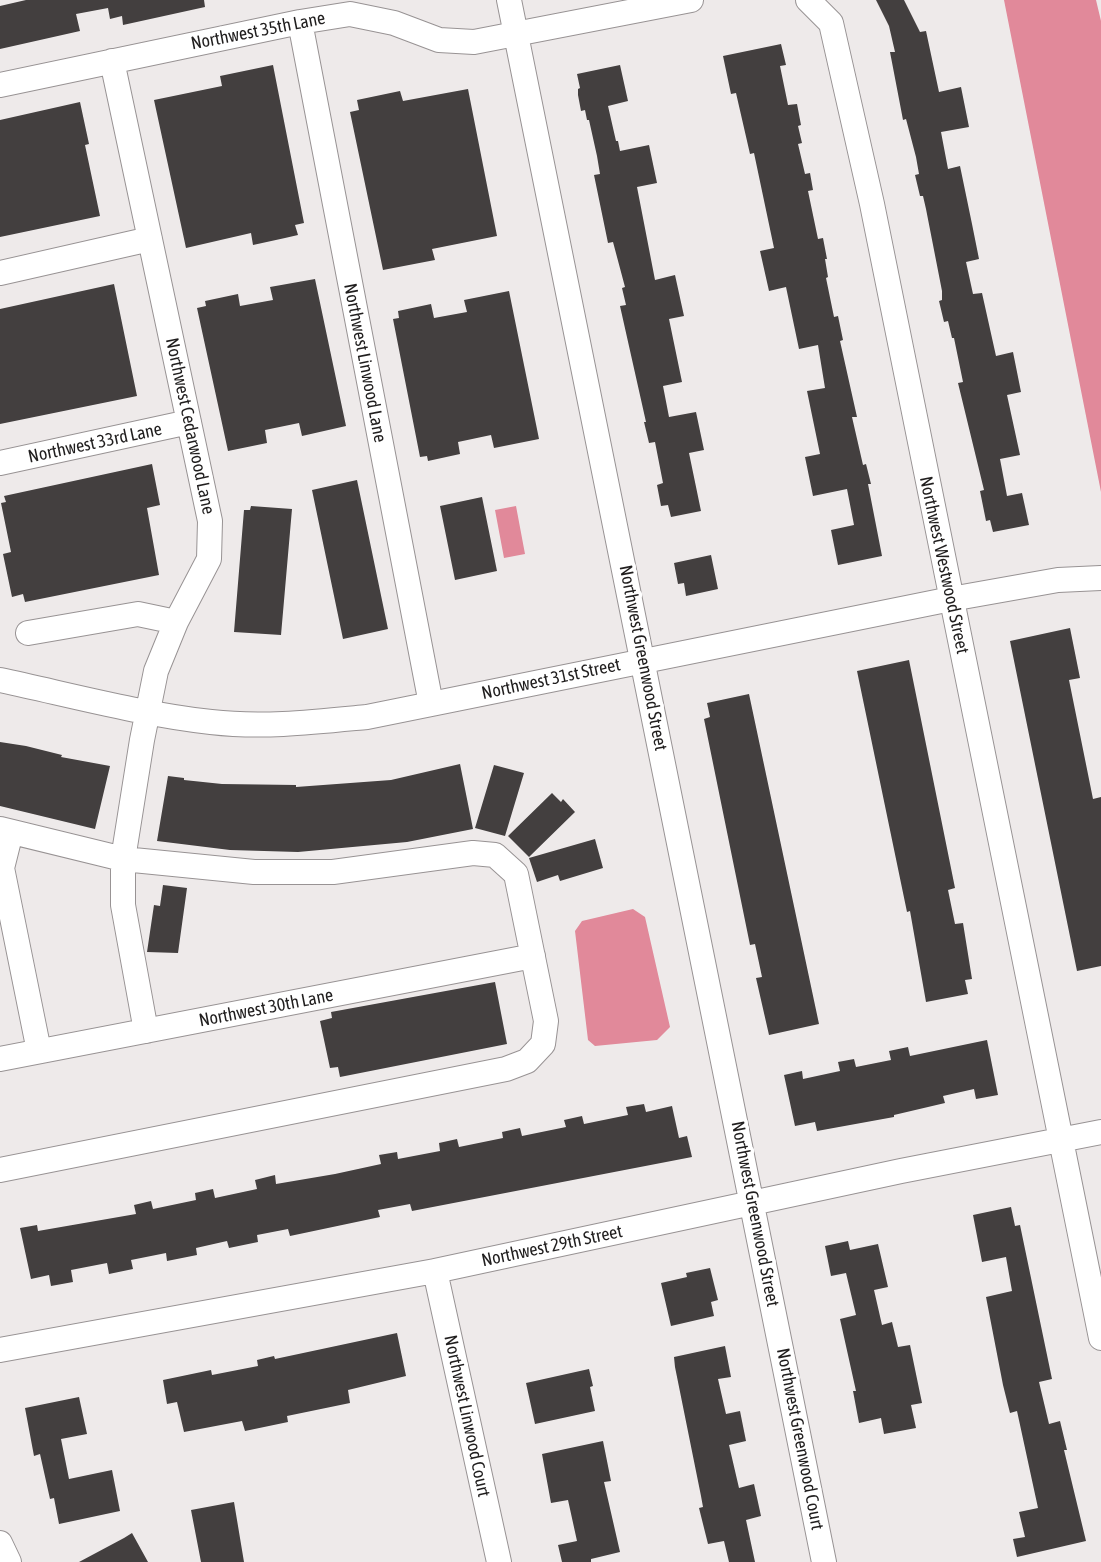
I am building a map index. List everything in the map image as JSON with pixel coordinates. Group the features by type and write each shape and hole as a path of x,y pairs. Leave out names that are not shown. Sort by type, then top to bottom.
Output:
{"street":[{"name":"Northwest Greenwood Street","path":"509,0 776,1316"},
{"path":"516,35 691,0"},
{"name":"Northwest Westwood Street","path":"808,0 831,23 872,204 1101,1338"},
{"name":"Northwest 35th Lane","path":"0,85 300,22 350,14 394,23 439,40 474,42 516,35"},
{"name":"Northwest Linwood Lane","path":"300,22 431,704"},
{"name":"Northwest Cedarwood Lane","path":"112,61 211,521 209,559 176,622 156,671 123,859 123,905 146,1031"},
{"path":"0,273 150,239"},
{"name":"Northwest 33rd Lane","path":"0,463 189,422"},
{"name":"Northwest 31st Street","path":"0,680 213,723 283,725 367,717 951,599 1058,580 1101,578"},
{"path":"28,633 138,614 176,622"},
{"path":"0,1170 506,1069 527,1061 543,1044 546,1021 516,874 495,855 472,853 333,872 254,872 123,859 6,830 2,868 39,1051"},
{"name":"Northwest 30th Lane","path":"0,1059 533,956"},
{"name":"Northwest 29th Street","path":"0,1350 435,1271 901,1171 1101,1132"},
{"name":"Northwest Linwood Court","path":"435,1271 499,1562"},
{"name":"Northwest Greenwood Court","path":"776,1316 824,1562"},
{"path":"0,1543 9,1562"}],"shaded area":[{"path":"1004,0 1096,0 1101,21 1101,492"},
{"path":"516,506 525,554 504,558 495,510"},
{"path":"633,909 645,917 670,1027 657,1040 595,1046 588,1040 575,931 582,921"}],"building":[{"path":"26,0 204,0 205,7 123,25 122,16 110,19 108,8 76,14 80,31 0,49 0,6"},
{"path":"876,0 904,0 920,32 926,31 939,92 961,87 969,127 941,132 948,169 960,166 979,259 966,262 973,294 982,293 996,356 1013,352 1021,392 1007,395 1020,455 1000,459 1007,496 1022,493 1029,525 993,532 990,520 986,521 980,491 984,490 958,383 963,382 954,338 948,321 944,322 939,301 942,300 942,291 923,196 920,196 915,175 919,174 916,157 906,119 903,120 890,52 895,52 889,26"},
{"path":"781,44 786,65 780,66 788,105 797,104 802,143 798,144 805,174 810,173 813,190 808,191 818,239 823,238 827,259 826,278 834,317 838,316 843,340 840,341 857,417 852,417 863,465 866,464 871,484 868,484 882,556 838,565 831,530 854,525 847,489 813,496 805,457 820,454 807,391 825,388 818,345 799,349 786,287 769,291 760,251 774,248 754,153 750,154 736,93 731,94 723,56"},
{"path":"273,65 304,223 295,225 298,235 253,245 251,233 186,248 154,100 222,86 220,76"},
{"path":"620,65 628,101 608,106 616,141 620,151 649,145 657,183 637,187 655,280 675,275 684,316 669,319 682,382 663,386 669,417 696,412 704,450 689,453 701,511 671,517 668,505 661,506 657,485 663,483 655,442 649,443 620,306 626,305 622,288 625,287 613,242 608,243 594,175 600,174 597,156 589,120 585,110 581,111 578,95 580,88 577,74"},
{"path":"468,89 497,236 432,249 435,260 383,270 350,112 359,110 357,100 400,91 403,101"},
{"path":"80,102 89,144 85,145 100,216 0,237 0,120"},
{"path":"315,279 346,426 302,436 299,423 265,430 267,443 228,451 197,308 206,306 205,301 238,294 240,306 273,300 270,287"},
{"path":"114,284 137,396 0,424 0,309"},
{"path":"509,291 539,439 494,448 491,435 458,442 460,454 428,461 427,456 420,457 393,319 399,318 398,311 431,304 434,318 467,312 464,300"},
{"path":"152,464 160,505 147,508 159,575 25,602 23,594 12,597 3,554 11,552 1,503 6,502 4,496"},
{"path":"357,480 388,629 343,639 312,490"},
{"path":"482,497 497,571 455,580 440,506"},
{"path":"251,506 292,509 281,635 234,632 244,510 250,510"},
{"path":"711,555 718,589 686,596 684,583 678,584 674,563"},
{"path":"1070,628 1080,678 1069,680 1093,799 1101,797 1101,966 1077,971 1010,641"},
{"path":"909,660 955,888 948,890 955,924 963,923 972,979 965,980 968,994 926,1002 910,911 907,912 857,671"},
{"path":"749,694 819,1024 769,1035 756,978 762,977 755,944 750,945 704,719 710,717 707,703"},
{"path":"0,742 110,766 95,829 0,806"},
{"path":"460,764 473,829 407,842 298,852 230,850 157,841 168,776 222,784 296,787 391,780"},
{"path":"494,765 524,773 505,836 475,828"},
{"path":"552,793 561,802 563,799 575,812 529,857 508,836"},
{"path":"595,839 603,868 560,881 558,875 537,882 529,858"},
{"path":"163,885 187,888 178,953 147,952 154,905 160,906"},
{"path":"495,982 507,1044 340,1077 338,1067 330,1068 320,1021 332,1018 331,1012"},
{"path":"987,1040 998,1095 976,1099 974,1089 943,1096 945,1103 894,1117 817,1131 815,1122 795,1126 784,1075 802,1071 803,1079 840,1071 838,1062 854,1059 856,1067 891,1060 889,1051 908,1047 910,1056"},
{"path":"644,1104 646,1112 672,1106 679,1138 687,1136 692,1157 412,1211 410,1204 378,1210 380,1217 290,1236 288,1229 257,1235 258,1242 229,1248 227,1241 196,1248 197,1255 167,1261 166,1253 131,1260 133,1269 109,1274 107,1263 71,1270 73,1282 51,1286 49,1275 31,1279 20,1228 37,1225 38,1231 136,1214 134,1205 151,1201 153,1209 196,1200 195,1193 213,1189 215,1198 257,1189 255,1180 275,1175 276,1184 335,1174 381,1164 379,1155 397,1152 398,1159 440,1151 439,1143 457,1139 459,1147 503,1138 502,1132 520,1128 522,1136 566,1127 564,1120 582,1116 584,1124 628,1115 626,1107"},
{"path":"1011,1207 1015,1226 1020,1225 1052,1379 1039,1382 1049,1424 1060,1421 1067,1450 1064,1450 1086,1541 1017,1557 1013,1539 1025,1537 1019,1512 1038,1508 1017,1411 1010,1413 1003,1385 986,1297 1012,1291 1006,1257 982,1262 973,1215"},
{"path":"848,1241 850,1250 878,1244 888,1287 874,1290 882,1325 892,1322 898,1347 910,1345 922,1403 911,1405 916,1428 884,1434 881,1418 859,1423 853,1391 856,1391 840,1319 856,1315 846,1273 831,1276 825,1246"},
{"path":"710,1268 718,1300 711,1302 714,1316 671,1326 661,1283 687,1277 686,1273"},
{"path":"397,1333 406,1376 348,1390 350,1403 287,1416 288,1422 245,1431 242,1421 184,1432 177,1402 167,1404 163,1380 211,1370 212,1375 258,1366 257,1360 274,1356 275,1359"},
{"path":"725,1346 731,1377 718,1379 726,1414 740,1411 746,1441 729,1445 739,1488 754,1484 761,1516 746,1520 755,1562 729,1562 724,1541 708,1544 699,1508 703,1507 675,1367 674,1357"},
{"path":"589,1369 595,1411 535,1424 526,1383"},
{"path":"79,1397 87,1434 61,1439 69,1479 112,1470 120,1511 59,1524 54,1498 50,1499 40,1454 34,1456 25,1408"},
{"path":"603,1441 611,1481 604,1482 620,1552 591,1559 591,1562 562,1562 558,1545 577,1541 568,1500 551,1503 542,1454"},
{"path":"234,1502 244,1562 201,1562 191,1510"},
{"path":"132,1533 148,1562 79,1562 124,1538"}]}
